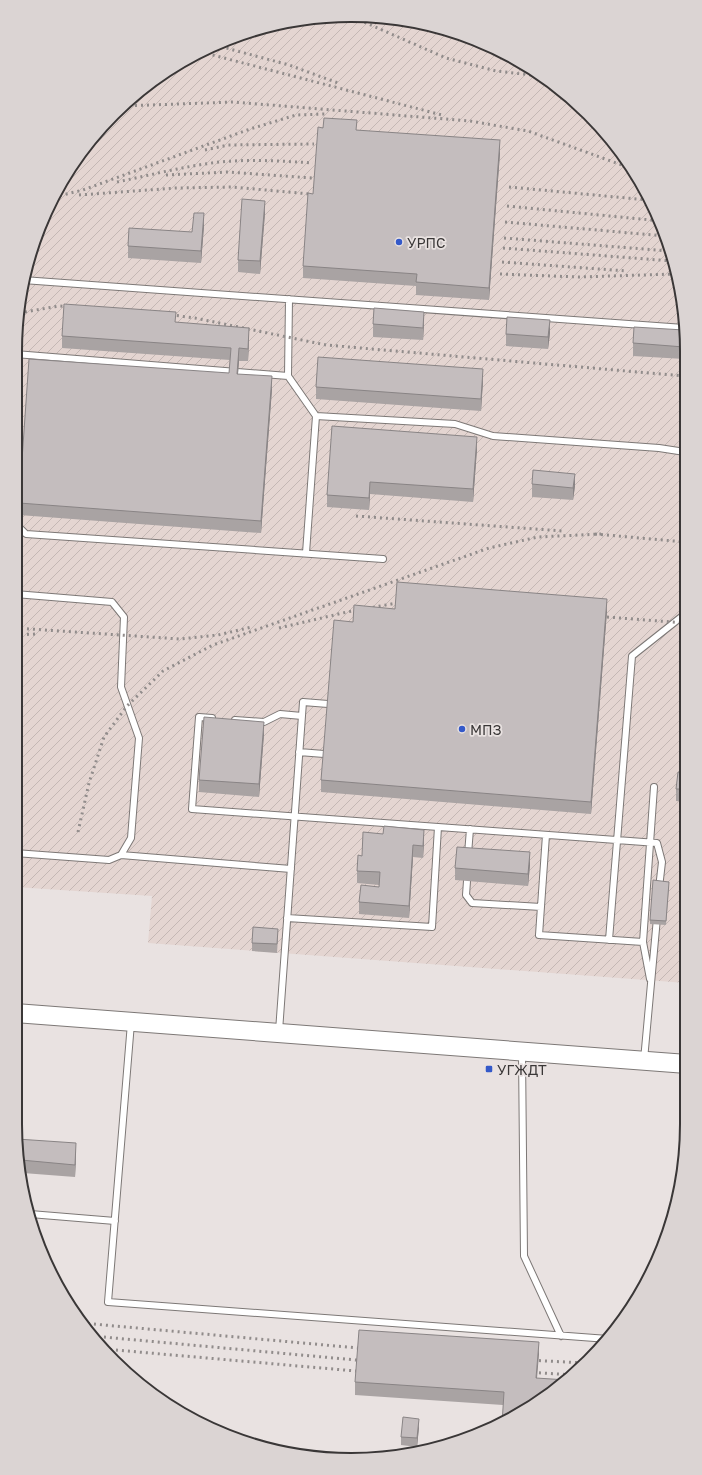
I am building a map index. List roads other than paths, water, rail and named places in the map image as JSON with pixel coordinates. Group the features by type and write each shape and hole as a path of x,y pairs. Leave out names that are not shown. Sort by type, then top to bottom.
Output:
{"street":[{"path":"22,1013 680,1063"}],"lane":[{"path":"30,280 679,328"},
{"path":"289,299 288,376 316,416 306,554"},
{"path":"22,355 288,376"},
{"path":"316,416 455,424 493,436 659,448 680,451"},
{"path":"22,530 26,534 383,559"},
{"path":"22,595 112,602 124,617 121,687 139,738 131,838 121,854 109,860 22,854"},
{"path":"609,940 632,656 680,618"},
{"path":"279,1032 303,702 328,704"},
{"path":"228,719 264,722 280,714 302,716"},
{"path":"220,719 199,717 192,809 657,843 662,862 659,893"},
{"path":"299,752 324,754"},
{"path":"651,986 643,942 654,787"},
{"path":"287,918 432,927 438,827"},
{"path":"468,860 470,829"},
{"path":"546,835 539,935 643,942"},
{"path":"121,854 291,869"},
{"path":"466,881 466,895 472,902 541,907"},
{"path":"644,1060 658,909"},
{"path":"131,1021 108,1302 600,1338"},
{"path":"522,1052 524,1256 561,1336"},
{"path":"35,1214 115,1221"}],"railway":[{"path":"365,23 446,58 496,71 531,75"},
{"path":"224,47 289,65 338,83"},
{"path":"209,54 442,115"},
{"path":"132,106 233,102 470,121 528,131 623,165"},
{"path":"61,195 83,190 250,129 296,115 326,114"},
{"path":"205,150 228,145 314,144"},
{"path":"117,182 181,168 220,162 255,160 313,163"},
{"path":"166,175 228,172 312,178"},
{"path":"79,195 176,188 232,187 310,194"},
{"path":"509,187 643,200"},
{"path":"507,206 653,220"},
{"path":"505,222 659,235"},
{"path":"504,238 665,251"},
{"path":"503,248 667,261"},
{"path":"502,262 627,271"},
{"path":"500,274 578,277 671,274"},
{"path":"25,312 59,306 75,307"},
{"path":"165,314 195,318 326,345 680,376"},
{"path":"356,516 563,531"},
{"path":"595,534 680,542"},
{"path":"78,832 89,783 104,737 127,706 163,671 213,645 489,548 538,537 601,534"},
{"path":"279,628 347,612 397,603"},
{"path":"607,617 680,623"},
{"path":"22,628 180,639 218,635 252,627"},
{"path":"22,635 37,634"},
{"path":"90,1324 369,1349"},
{"path":"101,1337 367,1361"},
{"path":"112,1350 367,1372"},
{"path":"527,1360 578,1363"},
{"path":"527,1372 564,1374"}],"place":[{"name":"УРПС","path":"399,242"},
{"name":"МПЗ","path":"462,729"},
{"name":"УГЖДТ","path":"489,1069"}]}
